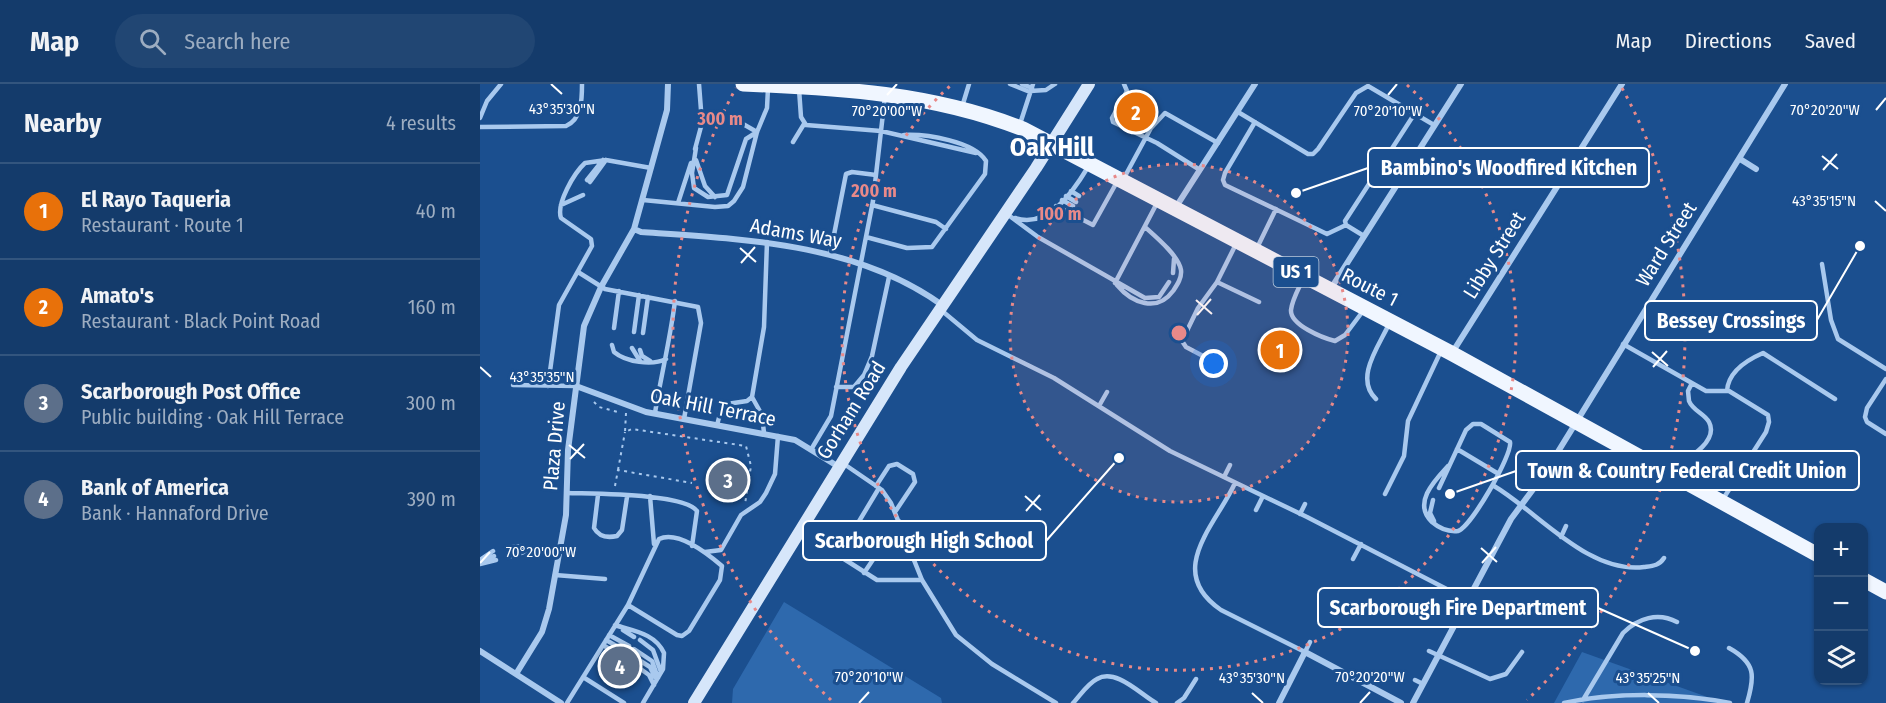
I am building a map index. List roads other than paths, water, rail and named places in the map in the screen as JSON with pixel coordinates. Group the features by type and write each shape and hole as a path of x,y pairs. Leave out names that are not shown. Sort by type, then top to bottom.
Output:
{"main road":[{"name":"Route 1","path":"743,84 885,93 962,108 1018,127 1447,351 1814,553"},
{"name":"Gorham Road","path":"694,703 840,465 941,307 1009,215 1089,84"},
{"path":"1868,583 1886,592"}],"street":[{"name":"Plaza Drive","path":"516,674 542,632 560,551 567,493 568,450 584,326 601,287 634,229 667,110 668,84"},
{"path":"1176,208 1255,84"},
{"path":"1330,290 1461,84"},
{"name":"Libby Street","path":"1447,351 1622,84"},
{"name":"Ward Street","path":"1413,703 1466,598 1522,504 1543,476 1785,84"},
{"path":"1740,159 1756,169"},
{"name":"Adams Way","path":"634,229 641,232 767,242 830,255 860,263 916,287 941,307"},
{"name":"Oak Hill Terrace","path":"576,386 655,414 778,436 812,448 840,465"},
{"path":"480,651 561,703"},
{"path":"1279,703 1305,652 1401,703"}],"lane":[{"path":"480,118 487,101 501,84"},
{"path":"480,127 566,126 579,112 582,84"},
{"path":"699,84 702,118 696,148 693,185 698,193 716,198 730,192 746,140 757,132"},
{"path":"962,108 969,84"},
{"path":"1010,84 1046,90 1055,84"},
{"path":"1022,84 1032,87 1041,84"},
{"path":"1124,84 1126,94 1112,120 1200,170"},
{"path":"643,200 715,207 728,206 734,201 742,187 757,132 767,108 769,85"},
{"path":"799,86 801,117 804,124"},
{"path":"1238,112 1308,154 1313,154 1356,93 1368,86 1434,125"},
{"path":"1018,127 1032,87"},
{"path":"812,448 830,422 872,205 885,93"},
{"path":"1346,225 1346,221 1415,113"},
{"path":"1056,206 1093,225 1095,215 1101,205 1121,180 1162,114 1172,115 1218,143"},
{"path":"702,118 736,120 757,132"},
{"path":"1256,122 1223,180 1225,185 1327,234 1346,225"},
{"path":"804,124 904,135 982,155 986,161 985,174 935,244 928,248 907,248 866,237"},
{"path":"793,142 804,124"},
{"path":"696,148 697,167 708,191 716,198"},
{"path":"678,203 696,148"},
{"path":"548,386 559,305 593,243 587,235 564,222 559,213 562,203 585,163 605,160 652,168"},
{"path":"589,181 605,160"},
{"path":"1009,215 1037,220 1048,215 1073,189 1090,164"},
{"path":"830,255 846,174 852,172 876,175"},
{"path":"1073,189 1081,193"},
{"path":"562,203 581,194"},
{"path":"1064,198 1075,204"},
{"path":"1115,283 1159,199"},
{"path":"872,205 936,222 946,229"},
{"path":"1256,250 1275,209"},
{"path":"1009,215 1038,237 1115,283 1145,298 1153,299 1162,295 1169,282"},
{"path":"1346,225 1364,237"},
{"path":"1115,283 1126,294 1142,303 1162,302 1180,280 1180,267 1174,257 1145,227"},
{"path":"1220,364 1186,347 1182,341 1198,308 1217,282 1238,241"},
{"path":"764,433 762,415 752,397 764,327 767,242"},
{"path":"1173,273 1174,257"},
{"path":"1822,264 1831,320 1838,339 1886,369"},
{"path":"578,272 601,287 698,308 701,318 684,419"},
{"path":"1304,276 1293,304 1292,317 1300,325 1328,339 1340,340 1364,308"},
{"path":"836,387 854,387 867,369 889,277"},
{"path":"1217,282 1260,302"},
{"path":"614,328 619,291"},
{"path":"634,332 639,295"},
{"path":"643,333 648,297"},
{"path":"655,414 675,302"},
{"path":"941,307 977,340 1054,378 1170,451 1466,598"},
{"path":"1376,399 1368,389 1366,376 1390,321"},
{"path":"1623,344 1710,392 1727,391 1765,413 1769,422 1721,501"},
{"path":"612,345 614,352 621,357 656,362 666,359"},
{"path":"632,348 640,361"},
{"path":"640,350 642,356 656,362"},
{"path":"1385,494 1404,456 1408,421 1447,351"},
{"path":"1727,391 1729,379 1733,373 1763,353 1835,399"},
{"path":"1886,379 1865,412 1865,417 1867,422 1886,434"},
{"path":"1667,472 1698,453 1710,434 1708,420 1689,401 1688,391 1692,383"},
{"path":"513,386 576,386"},
{"path":"1099,406 1107,392"},
{"path":"717,425 720,414 727,404 742,403 752,397"},
{"path":"1439,488 1448,466 1473,423 1481,424 1510,442 1511,450 1497,473 1494,486 1464,529 1453,532 1440,527 1428,518 1425,501 1432,484 1448,466"},
{"path":"702,552 721,550 741,515 762,500 774,474 778,436"},
{"path":"1457,449 1497,473"},
{"path":"895,512 915,482 913,474 897,464 889,466 877,487 843,548 844,559 877,580 922,580"},
{"path":"840,465 877,487 895,512 922,580 944,618 962,640 992,664 1056,703"},
{"path":"1224,477 1230,465"},
{"path":"1235,483 1198,545 1195,565 1198,583 1209,601 1221,610 1305,652 1310,642"},
{"path":"1494,486 1522,504 1546,527 1561,537 1618,567 1657,565 1664,558"},
{"path":"567,493 627,497 650,496 687,503 696,509 697,515 692,546"},
{"path":"598,495 594,528 598,534 609,537 617,536 622,530 627,497"},
{"path":"650,496 654,547"},
{"path":"1256,510 1263,496"},
{"path":"1433,500 1431,518 1440,527"},
{"path":"1300,514 1305,504"},
{"path":"864,573 899,520"},
{"path":"1561,537 1566,526"},
{"path":"567,703 628,604 659,538 666,536 680,538 722,566 722,575 688,632 682,636 676,635 628,604"},
{"path":"1353,559 1361,544"},
{"path":"532,548 509,552 532,548 560,551"},
{"path":"480,562 494,556 480,562"},
{"path":"555,574 605,579"},
{"path":"1583,700 1623,633 1631,626 1662,616 1677,622"},
{"path":"1443,622 1452,627"},
{"path":"615,625 634,636"},
{"path":"615,625 635,629 654,640 662,648 666,658 656,682 643,703"},
{"path":"608,637 627,649"},
{"path":"640,640 653,650 661,672"},
{"path":"603,645 622,657"},
{"path":"1730,648 1748,661 1752,670 1753,684 1747,703"},
{"path":"1429,651 1490,679 1506,674 1522,652"},
{"path":"631,655 652,661 656,682 649,675 631,655"},
{"path":"582,677 624,703"},
{"path":"1073,703 1093,681 1106,677 1122,681 1156,703"},
{"path":"1177,703 1184,698 1196,679"},
{"path":"1415,680 1423,684"},
{"path":"1657,697 1657,703"},
{"path":"1564,703 1657,697 1730,703"}],"place":[{"name":"Amato's","path":"1136,112"},
{"name":"Bambino's Woodfired Kitchen","path":"1296,193"},
{"name":"Bessey Crossings","path":"1860,246"},
{"name":"El Rayo Taqueria","path":"1280,350"},
{"name":"Scarborough High School","path":"1119,458"},
{"name":"Scarborough Post Office","path":"728,480"},
{"name":"Town & Country Federal Credit Union","path":"1450,494"},
{"name":"Scarborough Fire Department","path":"1695,651"},
{"name":"Bank of America","path":"620,666"}],"district":[{"name":"Oak Hill","path":"1052,147"}]}
